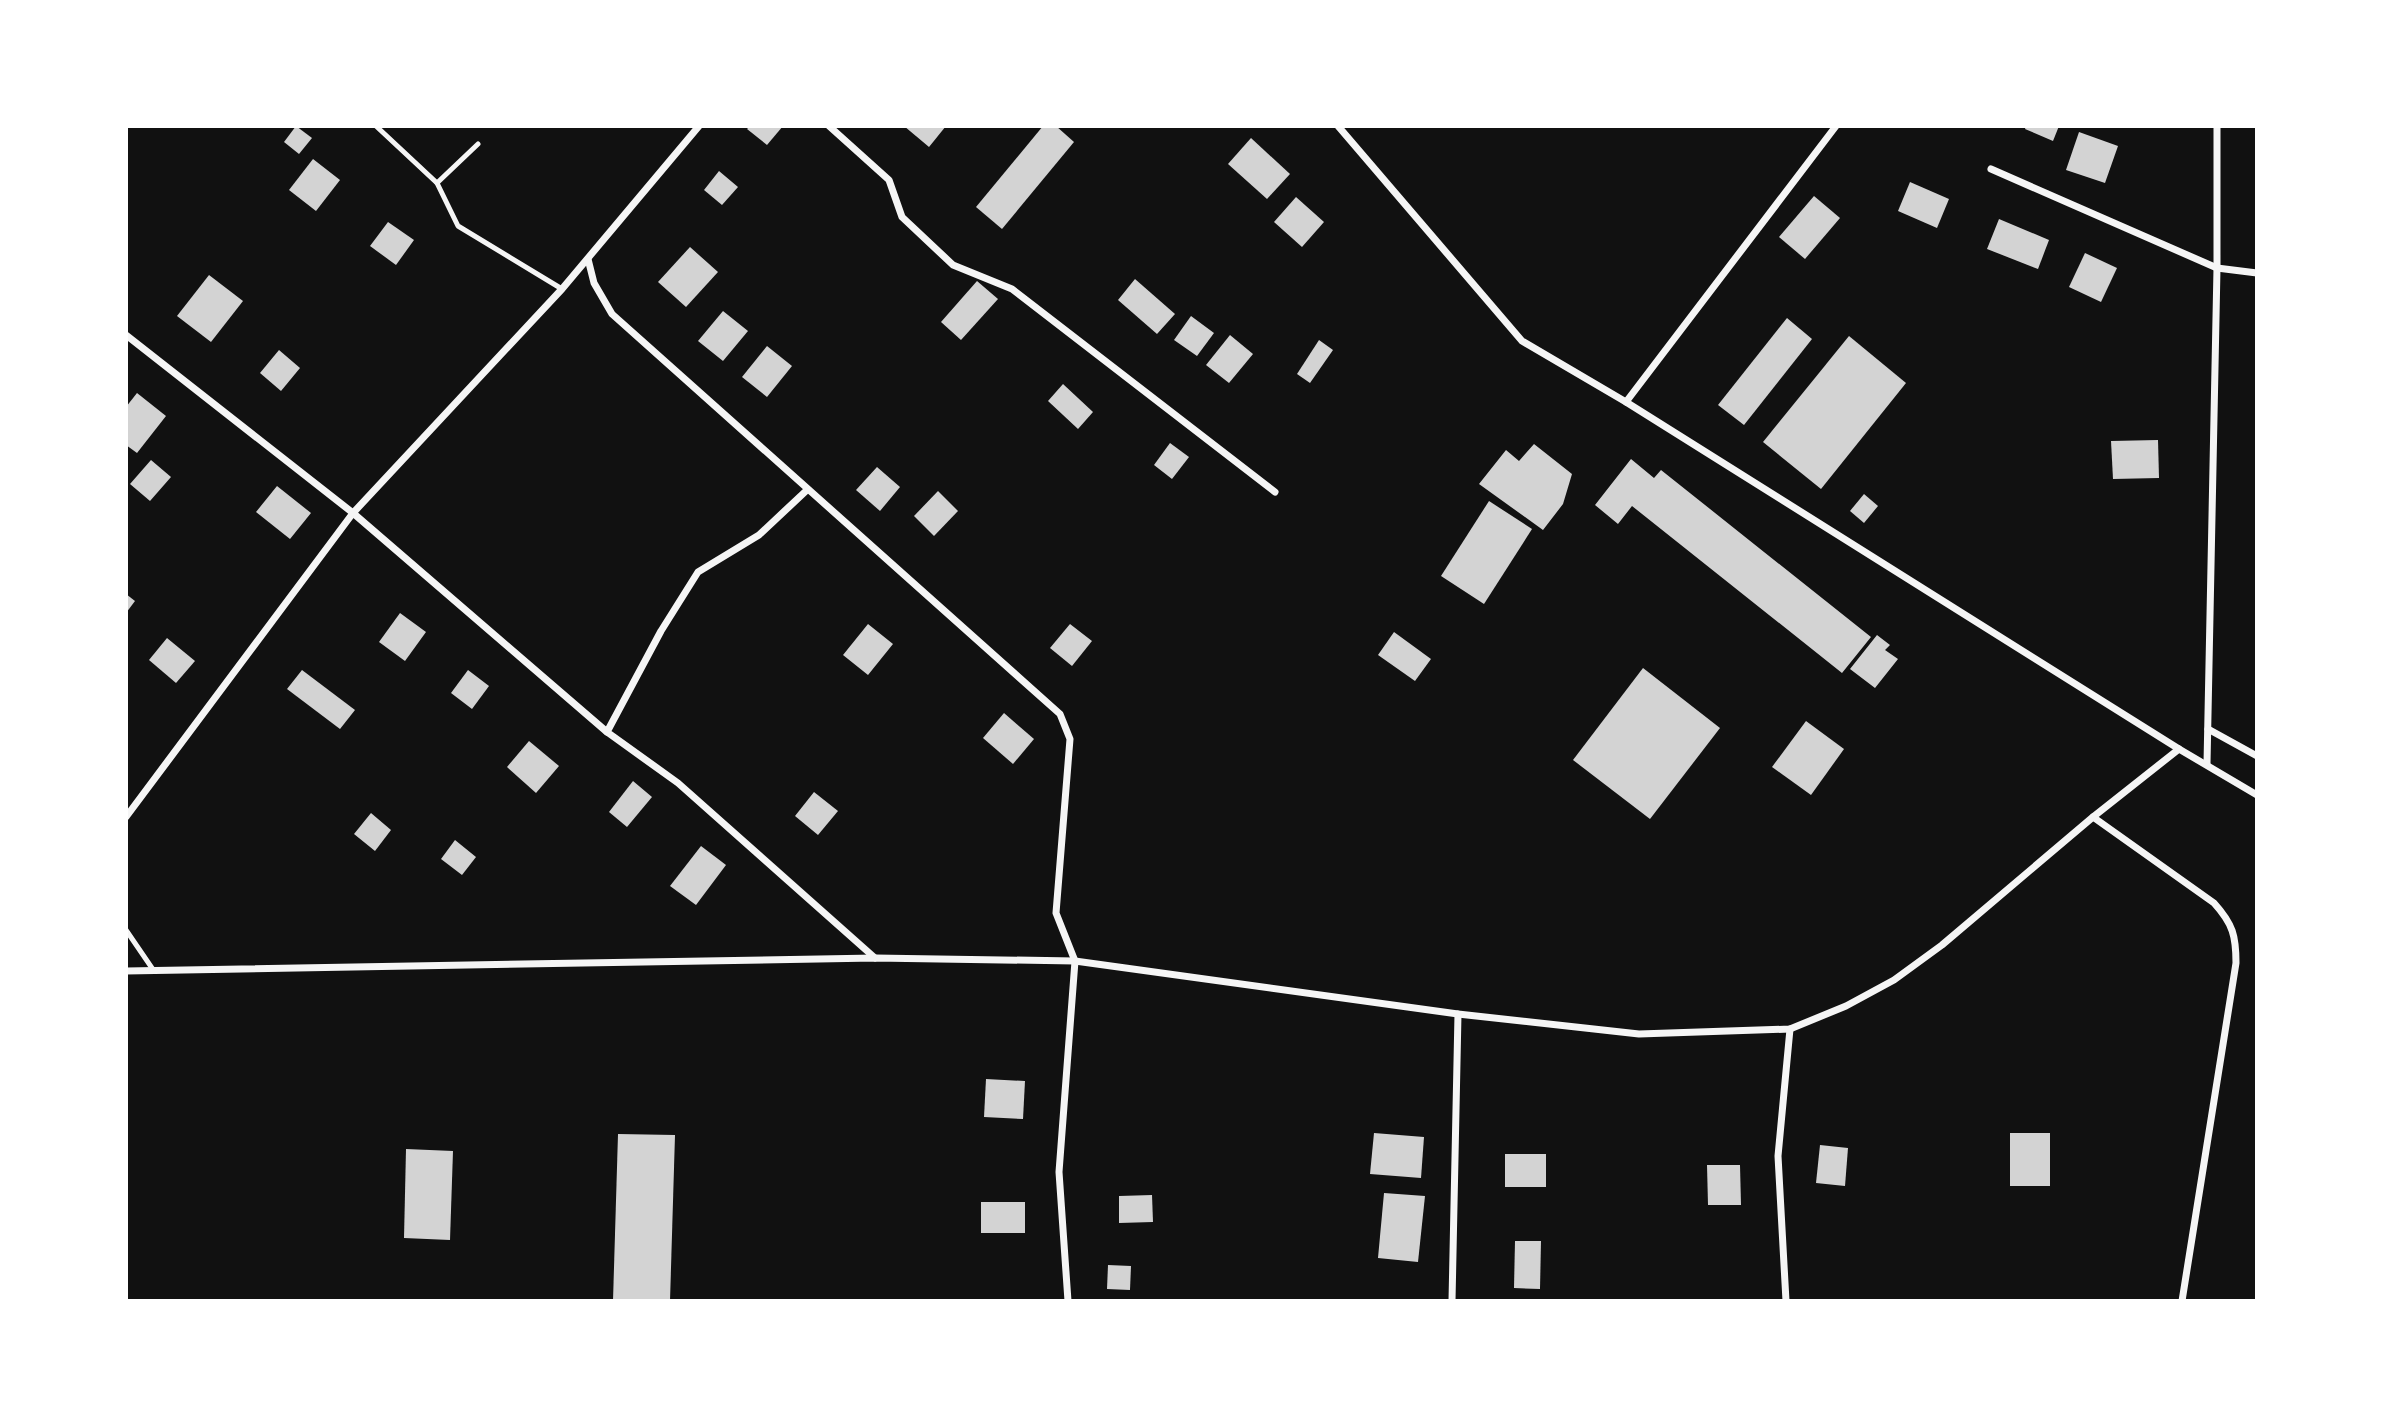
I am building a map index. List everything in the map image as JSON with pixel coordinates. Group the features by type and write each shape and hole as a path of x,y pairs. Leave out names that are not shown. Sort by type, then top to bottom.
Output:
{"street":[{"path":"126,817 353,513 562,289 699,126"},
{"path":"830,126 889,180 902,217 953,265 1012,289 1275,492"},
{"path":"1338,126 1522,341 1626,402 2179,749 2257,795"},
{"path":"1626,402 1836,126"},
{"path":"2207,764 2217,268 2217,126"},
{"path":"1991,169 2217,268 2257,273"},
{"path":"588,259 594,283 612,314 1060,714 1070,739 1056,913 1074,961 1059,1172 1068,1301"},
{"path":"126,335 353,513 607,732 678,783 875,958"},
{"path":"607,732 661,631 698,572 759,534 807,490"},
{"path":"2208,729 2257,756"},
{"path":"126,971 875,958 1074,961 1458,1014 1639,1034 1790,1029 1846,1006 1894,980 1942,945 2093,817 2179,749"},
{"path":"2093,817 2214,903 2229,919 2236,941 2236,963 2182,1301"},
{"path":"1452,1301 1458,1014"},
{"path":"1786,1301 1778,1156 1790,1029"}],"lane":[{"path":"376,126 436,183 458,226 562,289"},
{"path":"436,183 478,144"},
{"path":"126,930 154,971"}],"building":[{"path":"296,126 312,138 299,154 284,142"},
{"path":"750,126 783,126 767,145 747,129"},
{"path":"904,126 946,126 929,147"},
{"path":"1043,126 1056,126 1074,142 1002,229 976,207"},
{"path":"2026,126 2059,126 2053,141 2025,129"},
{"path":"2079,132 2118,146 2105,183 2066,170"},
{"path":"1251,138 1290,174 1267,199 1228,164"},
{"path":"313,159 340,180 316,211 289,190"},
{"path":"719,171 738,187 722,205 704,190"},
{"path":"1910,182 1949,199 1937,228 1898,211"},
{"path":"1814,196 1840,218 1805,259 1779,237"},
{"path":"1296,197 1324,222 1302,247 1274,222"},
{"path":"1999,219 2049,240 2038,269 1987,249"},
{"path":"388,222 414,240 396,265 370,246"},
{"path":"690,247 718,272 686,307 658,282"},
{"path":"2085,253 2117,268 2101,302 2069,287"},
{"path":"209,275 243,301 211,342 177,316"},
{"path":"1135,279 1175,314 1157,334 1118,300"},
{"path":"977,281 998,299 961,340 941,322"},
{"path":"723,311 748,331 723,361 698,341"},
{"path":"1191,316 1214,333 1197,356 1174,340"},
{"path":"1787,318 1812,339 1744,425 1718,405"},
{"path":"1230,335 1253,354 1229,383 1206,365"},
{"path":"1849,336 1906,383 1821,489 1763,442"},
{"path":"1319,340 1333,350 1310,383 1297,374"},
{"path":"767,346 792,366 767,397 742,377"},
{"path":"279,350 300,368 281,391 260,373"},
{"path":"1063,384 1093,412 1078,429 1048,401"},
{"path":"137,393 166,416 137,453 126,445 126,407"},
{"path":"2158,440 2159,478 2113,479 2111,441"},
{"path":"1170,443 1189,457 1172,479 1154,465"},
{"path":"1534,444 1572,474 1563,504 1543,530 1479,484 1506,450 1519,461"},
{"path":"1631,459 1654,478 1661,470 1871,637 1842,673 1632,506 1618,524 1595,505"},
{"path":"151,460 171,477 150,501 130,484"},
{"path":"877,467 900,487 880,511 856,490"},
{"path":"277,486 311,513 290,539 256,512"},
{"path":"938,491 958,511 934,536 914,516"},
{"path":"1864,494 1878,506 1864,523 1850,511"},
{"path":"1489,501 1532,529 1484,604 1441,576"},
{"path":"126,594 135,601 126,613"},
{"path":"400,613 426,632 405,661 379,642"},
{"path":"868,624 893,644 868,675 843,655"},
{"path":"1070,624 1092,641 1072,666 1050,648"},
{"path":"1394,632 1431,659 1415,681 1378,655"},
{"path":"1877,635 1890,645 1885,650 1898,659 1875,688 1850,669"},
{"path":"167,638 195,661 176,683 149,660"},
{"path":"1643,668 1720,728 1650,819 1573,760"},
{"path":"302,670 355,710 340,729 287,689"},
{"path":"468,670 489,686 472,709 451,693"},
{"path":"1004,713 1034,739 1013,764 983,738"},
{"path":"1806,721 1844,749 1811,795 1772,767"},
{"path":"529,741 559,766 536,793 507,767"},
{"path":"633,781 652,797 627,827 609,812"},
{"path":"814,792 838,811 818,835 795,816"},
{"path":"371,813 391,830 375,851 354,834"},
{"path":"455,840 476,857 462,875 441,859"},
{"path":"701,846 726,865 696,905 670,886"},
{"path":"986,1079 1025,1081 1023,1119 984,1117"},
{"path":"1374,1133 1424,1137 1421,1178 1370,1174"},
{"path":"2010,1133 2050,1133 2050,1186 2010,1186"},
{"path":"618,1134 675,1135 670,1301 613,1301"},
{"path":"1820,1145 1848,1148 1845,1186 1816,1183"},
{"path":"406,1149 453,1151 450,1240 404,1238"},
{"path":"1505,1154 1546,1154 1546,1187 1505,1187"},
{"path":"1707,1165 1740,1165 1741,1205 1708,1205"},
{"path":"1384,1193 1425,1196 1418,1262 1378,1258"},
{"path":"1152,1195 1153,1222 1119,1223 1119,1196"},
{"path":"981,1202 1025,1202 1025,1233 981,1233"},
{"path":"1515,1241 1541,1241 1540,1289 1514,1288"},
{"path":"1108,1265 1131,1266 1130,1290 1107,1289"}]}
